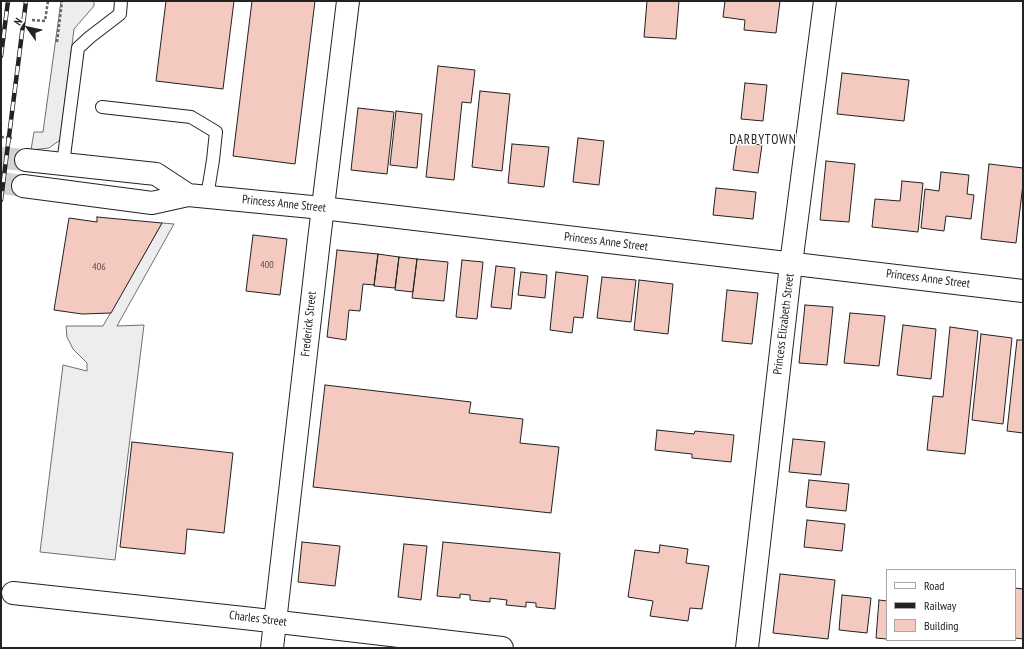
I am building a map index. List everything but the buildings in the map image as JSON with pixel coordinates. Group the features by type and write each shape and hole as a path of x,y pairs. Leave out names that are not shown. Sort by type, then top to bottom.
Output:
{"street":[{"name":"Frederick Street","path":"272,648 322,208 348,1"},
{"name":"Princess Elizabeth Street","path":"747,648 791,264 826,1"},
{"name":"Princess Anne Street","path":"26,160 156,174 198,196"},
{"name":"Princess Anne Street","path":"23,186 152,202 198,196 322,208 1023,291"},
{"name":"Charles Street","path":"13,593 276,621 502,648"}],"lane":[{"path":"63,164 78,48 90,36 120,14 121,1"},
{"path":"102,107 191,117 216,132 213,160 198,196"}],"path":[{"path":"32,20 45,21 48,1"}],"shaded area":[{"path":"61,1 94,1 94,6 74,29 60,140 49,148 31,150 34,132 43,132"},
{"path":"162,223 174,224 117,326 144,325 115,560 40,552 63,365 87,371 87,363 73,349 67,337 66,326 103,326"}],"tunnel":[{"path":"1,158 26,160"},
{"path":"1,183 23,186"}],"railway":[{"path":"1,56 8,1"},
{"path":"1,200 26,1"}],"district":[{"name":"DARBYTOWN","path":"763,140"}]}
